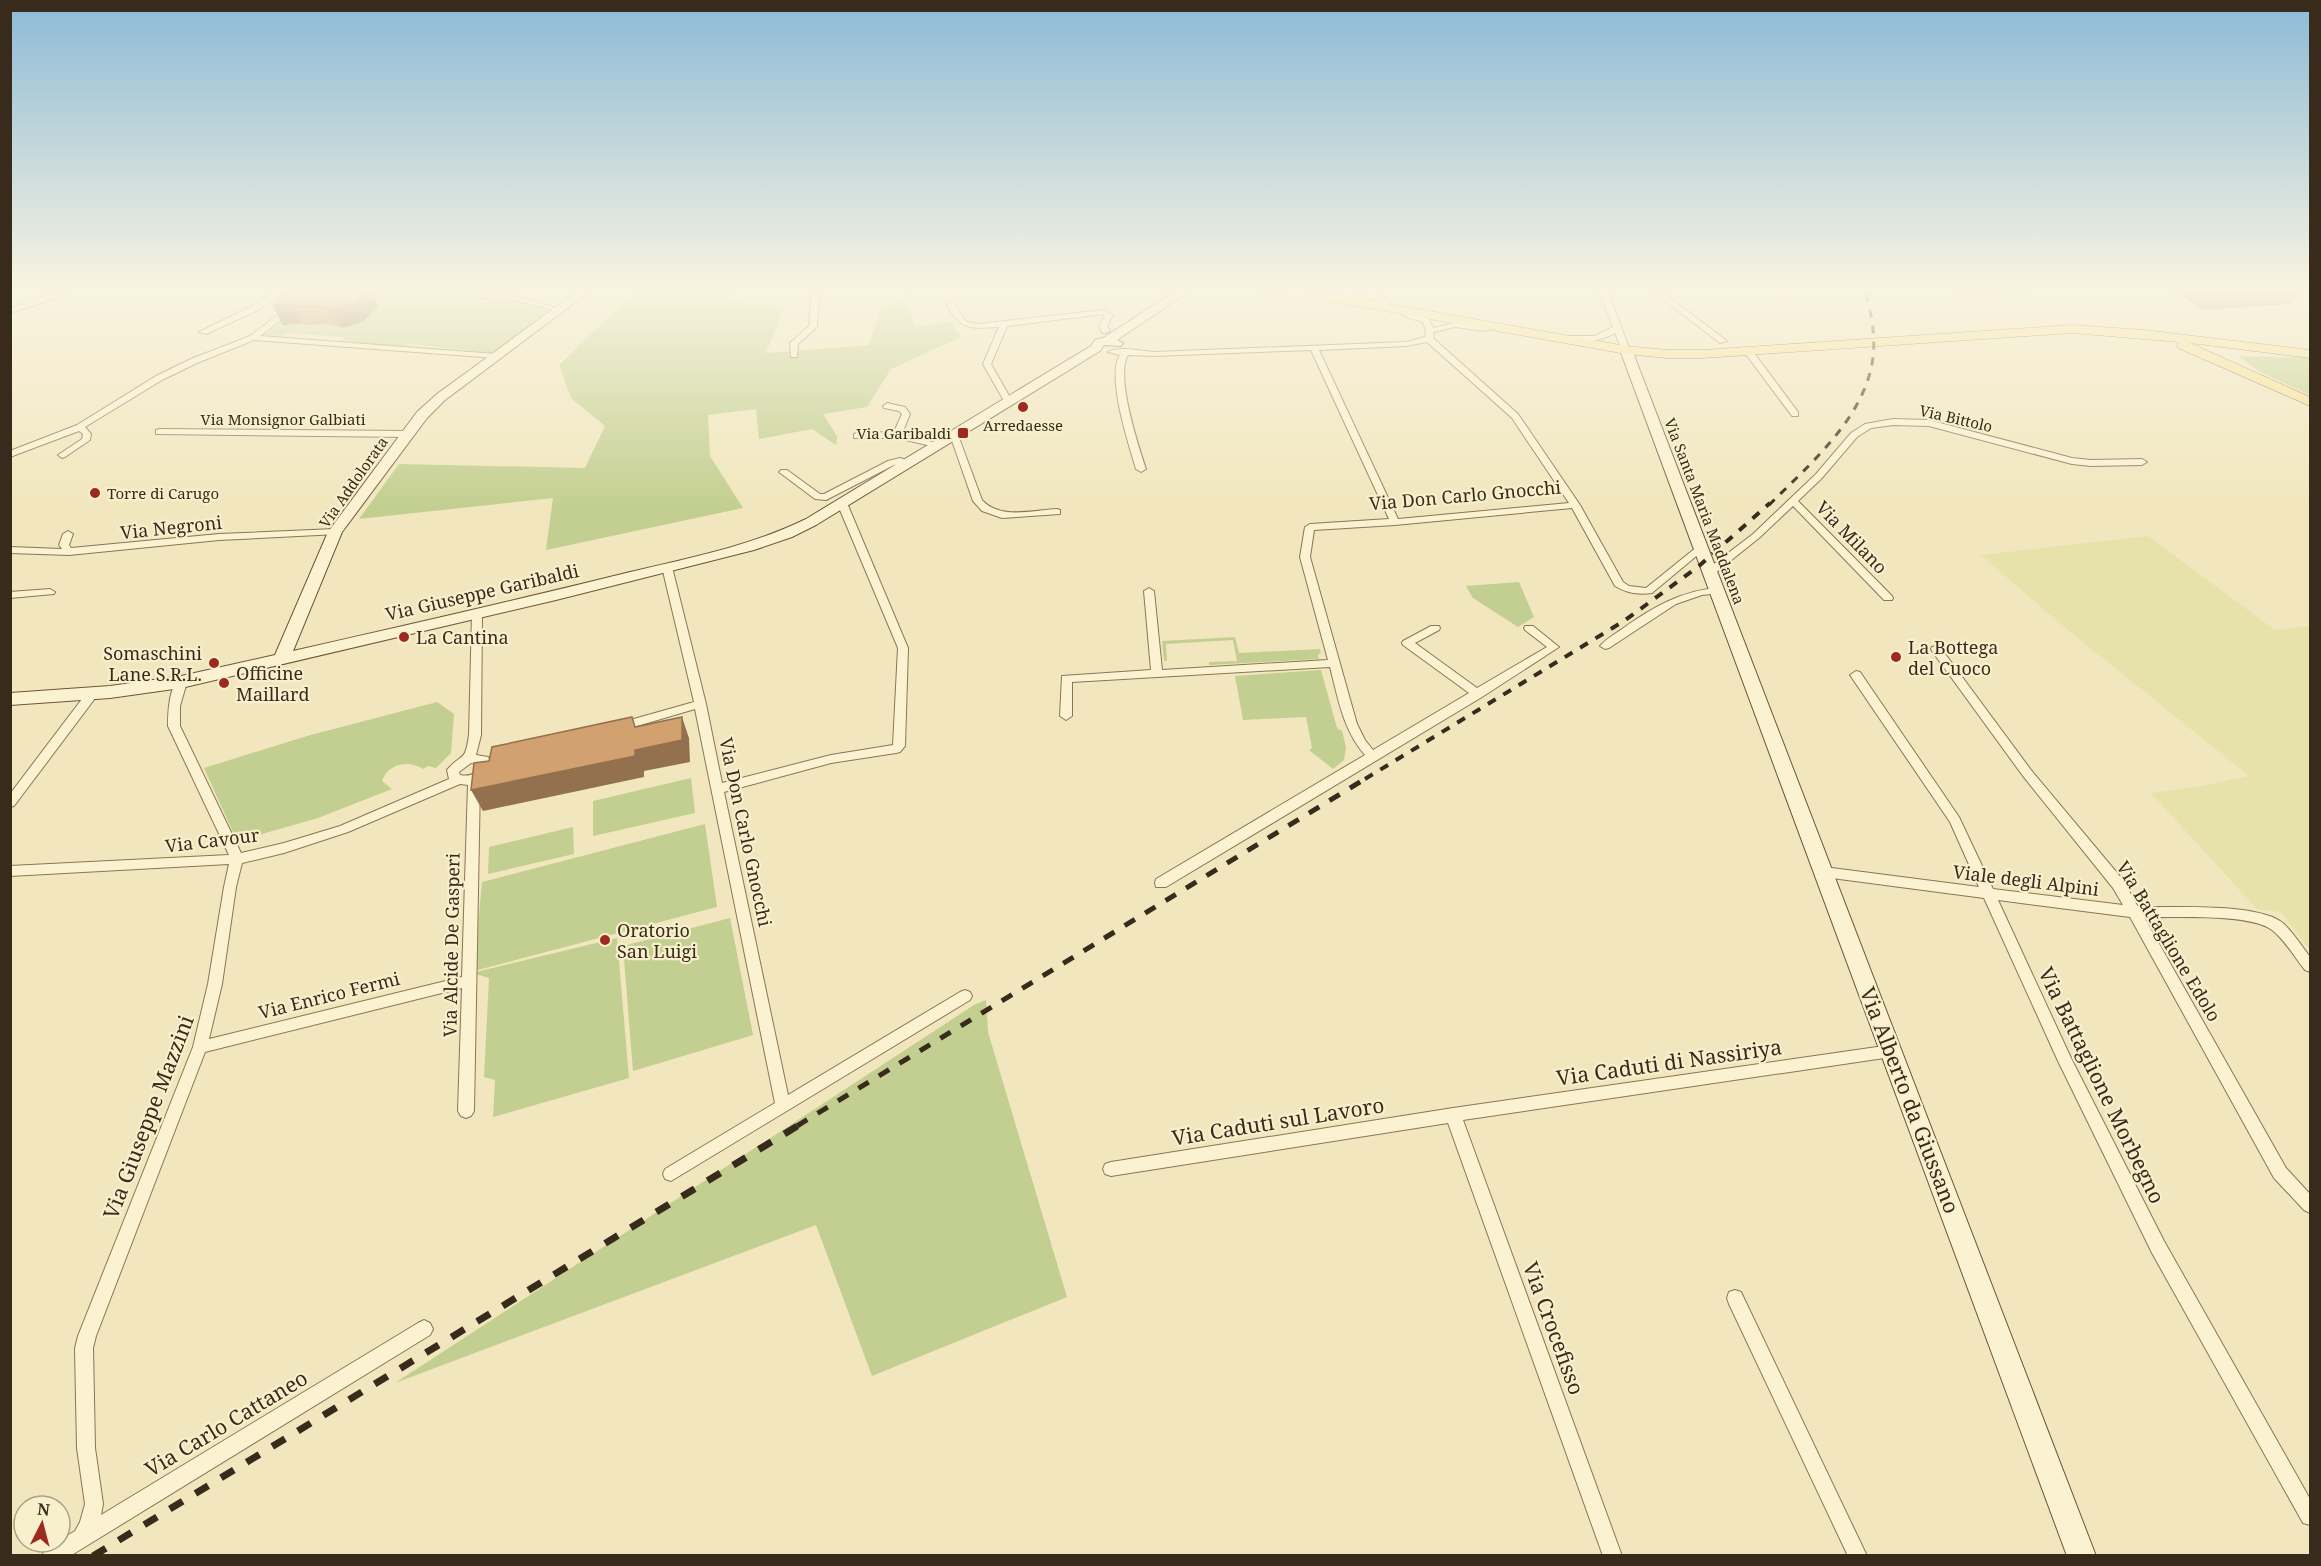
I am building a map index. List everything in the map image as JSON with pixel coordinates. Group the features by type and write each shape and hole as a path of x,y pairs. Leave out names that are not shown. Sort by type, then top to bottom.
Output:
{"main road":[{"path":"2220,361 2310,402"}],"street":[{"path":"10,454 80,428 159,378 194,361"},
{"name":"Via Addolorata","path":"281,659 335,532 431,406 489,361"},
{"path":"988,361 987,364 1008,401"},
{"name":"Via Giuseppe Garibaldi","path":"10,699 92,694 181,682 749,547 787,534 842,503 1073,361"},
{"path":"1118,361 1122,394 1141,469"},
{"path":"1320,361 1395,522"},
{"path":"1457,361 1515,416 1575,505"},
{"name":"Via Santa Maria Maddalena","path":"1630,361 1738,644"},
{"path":"1756,361 1795,414"},
{"path":"887,406 902,410 906,414 897,435"},
{"name":"Via Bittolo","path":"1793,501 1854,435 1868,426 1893,422 1929,423 2072,460 2091,463 2142,462"},
{"path":"62,455 86,440 87,434 80,428"},
{"name":"Via Monsignor Galbiati","path":"159,432 408,434"},
{"path":"857,436 897,435 937,446"},
{"path":"954,435 978,501 984,509 995,515 1057,512"},
{"path":"784,472 818,497 826,497 891,463 900,461 910,463"},
{"name":"Via Milano","path":"1710,572 1756,536 1793,501 1888,598"},
{"path":"718,789 797,767 899,746 903,648 842,503"},
{"name":"Via Don Carlo Gnocchi","path":"1372,756 1360,741 1351,724 1305,557 1311,527 1395,522 1575,505 1619,584 1626,589 1648,591 1701,548"},
{"name":"Via Negroni","path":"10,550 69,552 201,538 335,532"},
{"path":"68,534 64,545 69,552"},
{"name":"Via Don Carlo Gnocchi","path":"667,567 700,704 783,1106"},
{"path":"1149,591 1157,673"},
{"path":"1605,646 1679,599 1699,592 1717,591"},
{"path":"10,595 50,592"},
{"path":"477,613 475,735 477,760 483,773 466,779 457,765 477,760"},
{"path":"1435,628 1407,643 1478,694"},
{"path":"1161,883 1554,647 1529,628"},
{"name":"Via Alberto da Giussano","path":"1738,644 2082,1556"},
{"name":"Via Battaglione Edolo","path":"1936,649 2027,773 2118,885 2280,1173 2310,1205"},
{"path":"1066,716 1066,679 1334,663"},
{"name":"Via Battaglione Morbegno","path":"1856,675 1955,820 2065,1061 2158,1247 2310,1516"},
{"path":"181,682 174,706 174,726 237,859"},
{"path":"10,803 92,694"},
{"path":"610,729 700,704"},
{"name":"Via Cavour","path":"10,871 237,859 284,848 344,829 441,786 466,779"},
{"name":"Via Alcide De Gasperi","path":"466,779 468,981 466,1111"},
{"name":"Via Giuseppe Mazzini","path":"81,1538 89,1526 94,1504 86,1449 84,1348 200,1047 215,984 230,887 237,859"},
{"name":"Viale degli Alpini","path":"1824,873 2134,912 2227,914 2261,918 2278,927 2310,966"},
{"name":"Via Enrico Fermi","path":"200,1047 468,981"},
{"path":"671,1174 965,996"},
{"name":"Via Caduti di Nassiriya","path":"1453,1115 1891,1051"},
{"name":"Via Caduti sul Lavoro","path":"1111,1169 1453,1115"},
{"name":"Via Crocefisso","path":"1453,1115 1613,1556"},
{"path":"1735,1298 1858,1556"},
{"name":"Via Carlo Cattaneo","path":"51,1556 424,1329"}],"shaded area":[{"path":"2148,536 2275,630 2310,626 2310,950 2281,912 2257,909 2151,793 2249,776 2068,630 1981,555"}],"green space":[{"path":"563,361 908,361 891,369 867,407 823,414 837,436 836,445 812,429 759,439 756,409 708,415 710,456 743,508 546,550 553,498 359,519 399,464 585,468 605,426 571,398 559,365"},
{"path":"2245,361 2310,361 2310,395 2260,372"},
{"path":"1519,582 1534,617 1518,627 1473,598 1466,586"},
{"path":"1235,637 1239,653 1320,649 1321,653 1318,655 1319,659 1209,665 1209,662 1237,661 1233,640 1166,644 1167,661 1164,661 1162,641"},
{"path":"1321,670 1337,728 1342,731 1346,747 1344,760 1333,769 1309,750 1312,748 1306,717 1243,720 1235,676"},
{"path":"437,702 454,714 451,753 436,768 428,766 423,769 405,764 394,767 389,770 382,781 392,789 318,818 237,841 204,768 307,736"},
{"path":"691,778 695,813 593,836 593,801"},
{"path":"705,824 717,907 474,971 482,882"},
{"path":"573,827 574,854 488,874 489,847"},
{"path":"730,918 753,1035 633,1071 623,946"},
{"path":"617,938 629,1078 493,1117 495,1080 484,1077 489,978 472,973"},
{"path":"986,1000 988,1032 1067,1297 872,1376 816,1225 395,1383 974,1005"}],"building":[{"path":"632,717 635,727 682,717 682,740 635,750 635,756 471,790 474,763 489,761 492,747"}],"railway":[{"path":"1769,505 1818,456 1848,420 1868,379 1872,361"},
{"path":"1365,779 1624,621 1699,566 1770,503"},
{"path":"797,1126 1368,777"},
{"path":"93,1556 799,1125"}],"place":[{"name":"Arredaesse","path":"1023,407"},
{"name":"Via Garibaldi","path":"963,433"},
{"name":"Torre di Carugo","path":"95,493"},
{"name":"La Cantina","path":"404,637"},
{"name":"La Bottega del Cuoco","path":"1896,657"},
{"name":"Somaschini Lane S.R.L.","path":"214,663"},
{"name":"Officine Maillard","path":"224,683"},
{"name":"Oratorio San Luigi","path":"605,940"}]}
